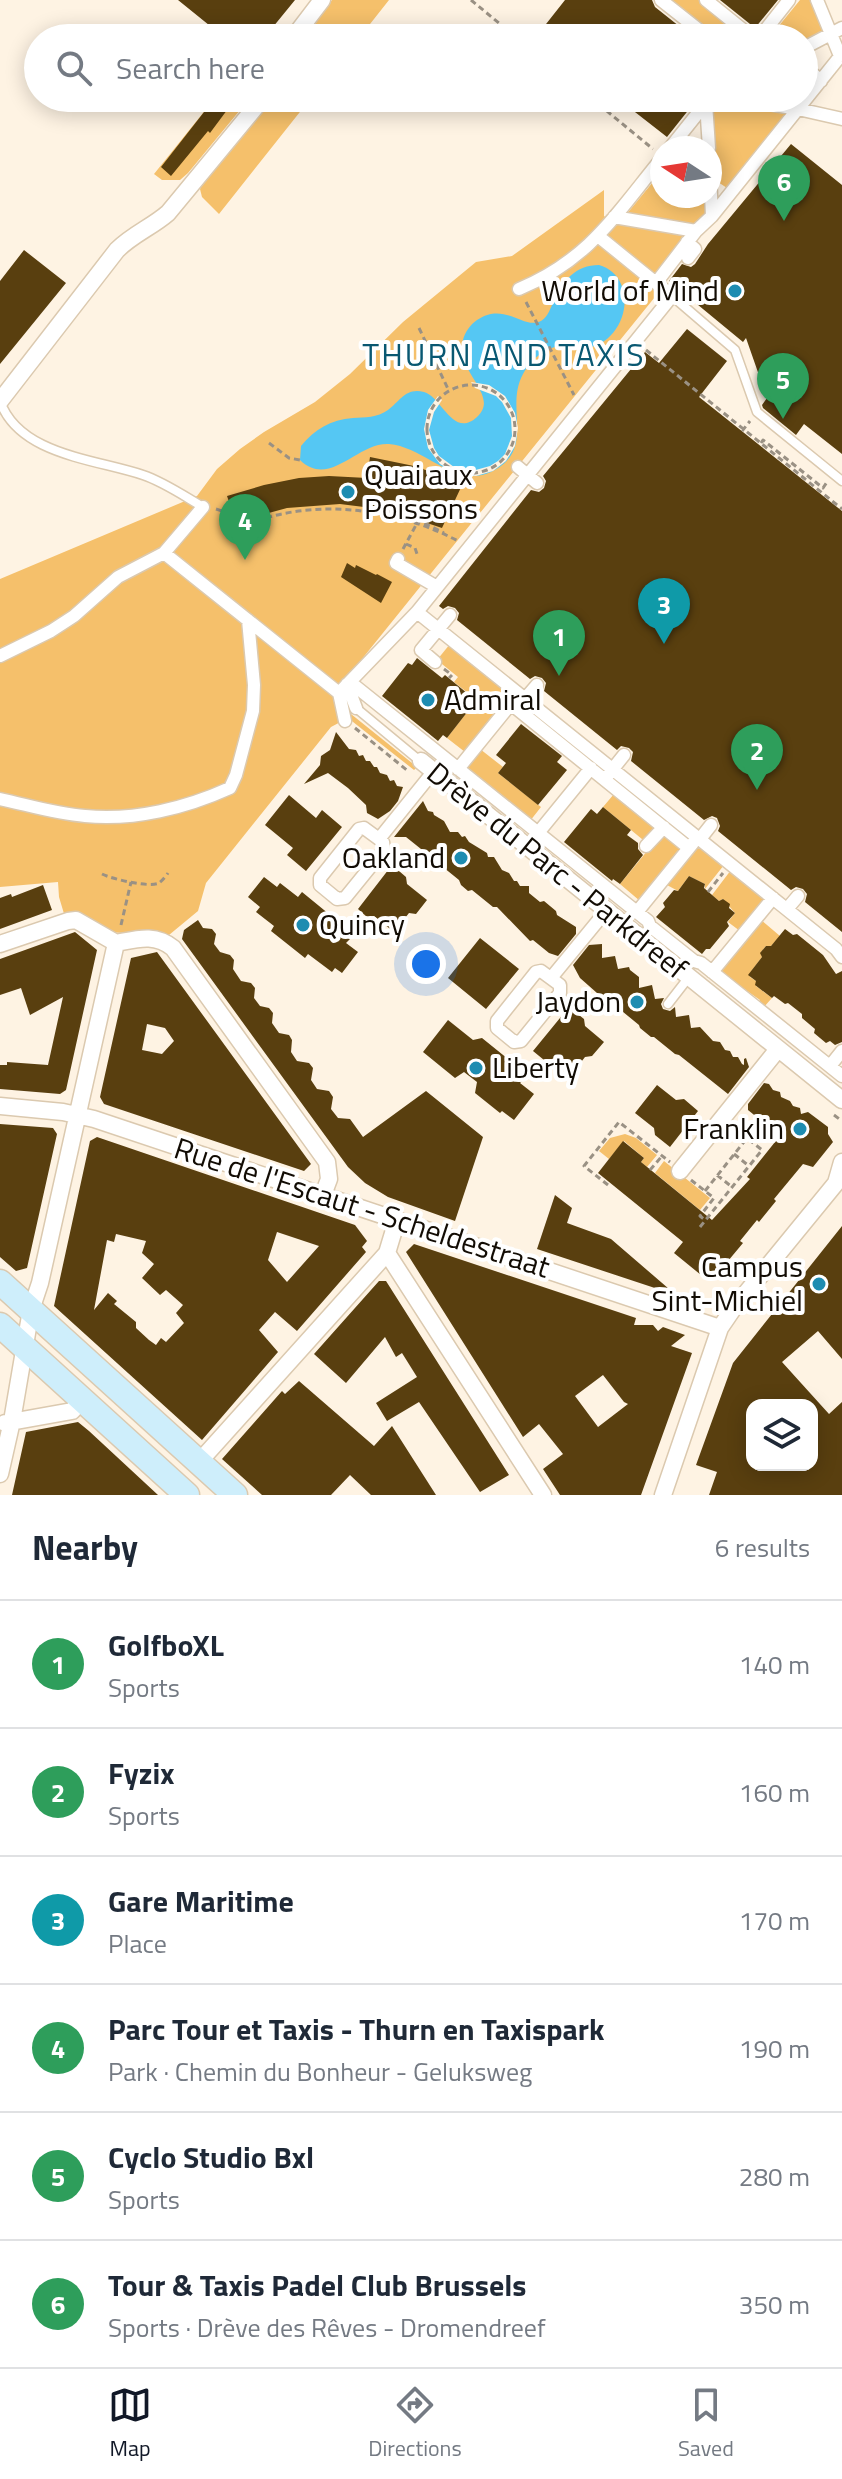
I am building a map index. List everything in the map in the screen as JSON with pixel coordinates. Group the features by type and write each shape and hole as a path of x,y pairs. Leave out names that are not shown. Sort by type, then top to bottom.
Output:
{"main road":[{"path":"0,1282 235,1495"},
{"path":"0,1325 187,1495"}],"street":[{"path":"304,24 322,0"},
{"path":"661,0 691,24"},
{"path":"706,0 744,24"},
{"path":"772,24 789,0"},
{"path":"817,0 836,31 841,55 818,85"},
{"path":"818,41 836,31"},
{"path":"818,78 821,81"},
{"path":"0,401 117,250 168,213 251,112"},
{"path":"680,136 698,112"},
{"path":"708,112 709,136"},
{"path":"656,283 796,112"},
{"path":"811,112 842,119"},
{"path":"774,139 786,148"},
{"path":"519,289 558,271 579,255 614,217 650,167"},
{"path":"722,186 731,192"},
{"path":"712,208 712,216"},
{"path":"614,217 696,231"},
{"path":"345,721 345,686 470,553 581,409 598,397 672,296 598,236"},
{"path":"687,242 695,249 688,258"},
{"path":"0,656 51,631 74,616 118,577 164,553 203,507"},
{"path":"164,553 248,620 458,769 637,912 683,953 712,972 842,1076"},
{"path":"398,559 396,563 437,587"},
{"path":"417,612 608,774 836,949 840,962"},
{"path":"435,662 421,650 450,615"},
{"path":"0,799 54,811 107,817 134,816 165,810 230,788 253,711 254,685 248,620"},
{"path":"458,769 518,699 537,685"},
{"name":"Drève du Parc - Parkdreef","path":"345,686 356,708"},
{"path":"518,699 591,768 608,774 664,827 695,841"},
{"path":"608,774 624,755"},
{"path":"379,839 427,766"},
{"name":"Drève du Parc - Parkdreef","path":"427,766 842,1100"},
{"path":"538,833 591,768"},
{"path":"637,912 711,825"},
{"path":"646,846 664,827"},
{"path":"359,829 367,829 379,839 384,850 345,898 337,899 320,885 320,878 359,829"},
{"path":"787,909 798,896"},
{"path":"712,972 773,898"},
{"path":"551,978 606,911"},
{"path":"0,944 76,920 116,943 145,937 163,940 173,948 327,1162 329,1179 323,1195"},
{"path":"0,1474 6,1423 116,943"},
{"path":"536,972 543,972 551,978 560,985 560,993 521,1041 514,1042 497,1028 497,1021 536,972"},
{"path":"680,1171 778,1049"},
{"path":"830,1066 842,1051"},
{"name":"Rue de l'Escaut - Scheldestraat","path":"0,1106 78,1115 720,1328"},
{"path":"663,1495 720,1328 839,1182 842,1162"},
{"path":"199,1462 387,1253 397,1220"},
{"path":"387,1253 543,1495"},
{"path":"6,1423 72,1411 82,1400"}],"lane":[{"path":"672,296 735,350 757,412 842,481"},
{"path":"0,401 10,422 32,441 145,475 203,507"},
{"name":"Drève du Parc - Parkdreef","path":"356,708 427,766"},
{"path":"668,1004 689,977"}],"path":[{"path":"471,0 500,24"},
{"path":"608,112 650,147"},
{"path":"531,313 581,409"},
{"path":"419,328 449,391"},
{"path":"647,351 842,509"},
{"path":"460,386 479,386 496,393 508,406 515,423 514,441 505,457 490,469 461,472 443,464 431,448 428,419 437,401 449,391 460,386"},
{"path":"743,430 749,423"},
{"path":"761,443 763,440 818,484"},
{"path":"269,443 289,458 300,460"},
{"path":"830,500 837,492"},
{"path":"238,528 259,519 329,509 370,513 447,536"},
{"path":"388,510 389,513 426,524 470,553"},
{"path":"451,511 461,516"},
{"path":"398,559 415,526"},
{"path":"406,544 415,548 417,554"},
{"path":"708,892 729,866"},
{"path":"102,874 152,885 160,883 168,873"},
{"path":"116,943 131,882"},
{"path":"700,1227 762,1150 723,1118"},
{"path":"608,1185 584,1166 619,1122 714,1198 700,1216 705,1220"},
{"path":"705,1191 734,1154 765,1124"},
{"path":"734,1154 749,1166"},
{"path":"650,1170 662,1156"},
{"path":"717,1175 732,1187"}],"shaded area":[{"path":"332,0 389,0 370,24 313,24"},
{"path":"669,0 700,0 729,24 699,24"},
{"path":"800,0 814,0 828,33 818,38 818,24 780,24"},
{"path":"204,112 238,112 180,180 162,180 154,174"},
{"path":"261,112 300,112 219,214 202,197 200,189"},
{"path":"710,112 788,112 727,188 722,185 722,136 711,136"},
{"path":"650,186 650,208 709,208 694,229 625,216"},
{"path":"604,190 604,216 616,226 621,220 691,232 664,278 667,280 480,513 477,521 474,520 341,685 348,717 351,714 417,767 414,770 348,718 331,727 206,883 198,911 169,935 108,931 65,917 58,882 0,887 0,579 197,496 217,469 240,449 315,402 350,374 403,322 476,262 512,256"},
{"path":"450,644 512,694 465,752 447,738 471,707 469,704 473,697 454,682 458,677 437,660"},
{"path":"480,749 503,767 498,773 541,807 530,821 465,768"},
{"path":"614,794 659,830 648,844 603,807"},
{"path":"662,833 682,849 640,901 620,884"},
{"path":"699,845 724,865 705,889 705,884 689,876 678,891 667,885"},
{"path":"731,870 766,898 740,931 728,922 735,913 723,899 719,901 712,895"},
{"path":"761,920 780,936 761,952 762,957 750,973 756,986 772,998 763,1008 758,1004 760,1000 720,972"},
{"path":"625,1134 636,1138 657,1155 647,1167 641,1162 644,1158 624,1141 609,1159 599,1151 610,1138"},
{"path":"664,1161 710,1198 700,1210 655,1173"}],"water":[{"path":"599,265 612,272 621,284 625,305 623,315 605,341 581,348 555,347 532,361 518,387 516,440 513,452 505,463 478,476 465,475 415,452 389,444 377,445 333,467 322,469 311,468 300,460 301,446 324,426 345,419 380,414 412,391 430,395 448,415 461,423 477,417 483,409 484,400 462,351 470,326 496,313 527,322 541,321 571,276 583,268"}],"pier":[{"path":"471,382 489,385 505,396 515,413 518,428 515,446 506,461 493,471 476,476 457,474 440,464 428,448 424,429 428,410 438,396 442,400 434,412 429,430 439,456 454,467 472,471 490,466 505,454 512,436 511,418 496,396 475,388"}],"building":[{"path":"178,0 295,0 275,24 208,24"},
{"path":"565,0 652,0 655,7 676,24 546,24"},
{"path":"720,0 778,0 758,24 750,24"},
{"path":"204,112 226,112 171,176 161,167"},
{"path":"635,112 687,112 666,136"},
{"path":"791,144 842,185 842,454 804,424 796,435 763,408 767,398 746,338 743,342 669,281 682,264 691,267 695,264"},
{"path":"24,250 66,283 0,364 0,281"},
{"path":"687,329 727,361 699,397 842,511 842,932 805,902 807,894 803,889 796,887 791,890 718,831 717,818 712,816 704,820 631,761 633,752 629,748 621,746 617,750 544,691 546,683 542,678 535,676 530,679 457,620 459,613 455,608 448,606 443,609 439,606 531,490 539,492 544,488 546,481 543,476 645,352 659,363"},
{"name":"Quai aux Poissons","path":"370,457 414,466 463,483 442,528 388,510 340,504 287,508 236,522 227,496 299,478 367,478"},
{"path":"347,563 392,582 381,603 341,577"},
{"name":"Admiral","path":"417,658 442,678 445,675 473,698 469,704 472,706 447,738 443,735 438,741 382,696 408,663 412,665"},
{"path":"521,724 562,756 557,762 567,770 538,805 498,773 506,763 496,755"},
{"path":"336,732 349,749 356,750 380,773 387,775 390,781 394,780 397,786 403,787 398,801 378,819 367,813 366,805 328,773 304,784 320,765 321,756 330,750"},
{"path":"289,795 316,818 322,810 342,827 306,871 287,855 293,848 265,825"},
{"name":"Oakland","path":"423,801 428,811 444,821 450,832 458,832 487,853 488,857 494,857 514,881 520,886 529,886 529,893 576,927 576,934 558,956 530,941 497,907 472,890 468,891 406,837 394,837"},
{"path":"603,807 631,830 627,835 638,843 643,855 620,884 564,842 591,809 597,814"},
{"path":"392,865 406,877 407,884 427,900 416,914 409,913 394,932 374,916 367,917 358,909"},
{"path":"689,876 705,884 704,888 719,901 723,899 730,904 729,908 735,913 727,922 729,926 702,954 656,917 665,907 663,903 674,890 678,891"},
{"name":"Quincy","path":"264,877 277,887 280,883 298,897 302,892 335,919 331,924 350,939 346,943 358,952 342,973 335,968 332,972 308,954 305,958 271,931 274,926 256,912 260,907 248,897"},
{"path":"43,885 52,910 0,929 0,898 11,894 12,897"},
{"path":"198,920 203,928 212,929 216,934 214,944 220,952 234,960 233,969 241,981 251,983 255,988 254,998 260,1006 269,1008 273,1013 272,1023 279,1033 289,1035 291,1052 297,1061 309,1063 313,1068 311,1080 317,1089 329,1091 333,1097 331,1109 338,1118 350,1119 363,1137 426,1091 483,1137 455,1221 388,1197 365,1183 348,1167 182,939 184,930"},
{"path":"785,929 793,935 797,934 823,955 836,974 842,971 842,1042 835,1045 830,1041 826,1043 814,1033 815,1029 802,1018 802,1014 788,1003 774,996 772,998 748,975 762,957 760,953 766,946 771,946"},
{"path":"75,932 97,950 66,1090 60,1094 0,1089 0,1065 7,1065 7,1062 48,1065 63,997 30,1015 21,988 0,995 0,959"},
{"path":"480,938 519,969 486,1009 448,978"},
{"name":"Jaydon","path":"602,944 602,958 615,956 618,969 629,967 639,977 639,988 652,985 655,999 664,998 661,1004 663,1009 670,1011 675,1007 676,1017 689,1015 691,1028 700,1027 744,1065 746,1058 749,1067 728,1094 651,1037 617,1007 614,1008 580,978 573,965 589,945"},
{"path":"157,952 311,1164 304,1171 104,1104 100,1097 131,958","holes":["147,1024 165,1028 174,1041 162,1054 142,1050"]},
{"path":"569,1007 604,1042 592,1056 585,1057 571,1075 551,1059 544,1060 533,1051"},
{"name":"Liberty","path":"448,1020 473,1040 482,1038 508,1059 509,1068 523,1080 520,1083 534,1094 514,1120 475,1093 477,1082 464,1072 455,1078 423,1052"},
{"path":"764,1083 800,1108 801,1114 808,1112 828,1127 833,1142 813,1167 803,1164 759,1222 757,1220 740,1241 743,1243 711,1278 703,1272 701,1275 674,1253 683,1242 598,1173 623,1141 644,1158 641,1162 712,1220 750,1179 747,1177 775,1142 774,1131 748,1110 748,1104"},
{"path":"657,1085 676,1100 684,1099 698,1111 670,1147 655,1135 654,1128 635,1113"},
{"path":"0,1124 53,1128 57,1134 27,1268 16,1271 0,1257"},
{"path":"97,1137 355,1225 367,1241 362,1247 366,1252 297,1331 275,1312 259,1330 278,1352 202,1440 54,1306 90,1141","holes":["277,1232 319,1246 287,1282 268,1260","116,1234 146,1241 142,1253 154,1264 142,1278 160,1295 166,1290 183,1305 176,1313 184,1323 166,1342 161,1338 156,1345 149,1340 136,1328 136,1322 114,1304 117,1301 108,1293 94,1310 107,1240 114,1242"]},
{"path":"555,1195 572,1208 567,1223 611,1239 676,1295 537,1249"},
{"path":"842,1226 842,1359 818,1331 782,1362 815,1399 746,1399 746,1471 818,1471 818,1402 829,1414 842,1402 842,1495 709,1495 717,1472 696,1465 733,1363"},
{"path":"414,1244 636,1318 634,1325 653,1325 658,1331 663,1327 685,1335 671,1346 692,1353 641,1495 560,1495 543,1469 563,1454 539,1424 523,1437 406,1252","holes":["603,1375 628,1404 598,1427 575,1396"]},
{"path":"379,1281 386,1281 509,1475 480,1492 419,1402 387,1421 376,1403 417,1377 402,1353 396,1357 385,1337 346,1383 314,1354"},
{"path":"299,1381 374,1446 392,1426 436,1495 371,1495 350,1475 331,1495 262,1495 222,1459 282,1391 285,1394"},
{"path":"78,1422 158,1495 12,1495 26,1432"}],"place":[{"name":"Tour & Taxis Padel Club Brussels","path":"784,221"},
{"name":"World of Mind","path":"735,291"},
{"name":"Cyclo Studio Bxl","path":"783,419"},
{"name":"Quai aux Poissons","path":"348,492"},
{"name":"Parc Tour et Taxis - Thurn en Taxispark","path":"245,560"},
{"name":"Gare Maritime","path":"664,644"},
{"name":"GolfboXL","path":"559,676"},
{"name":"Admiral","path":"428,700"},
{"name":"Fyzix","path":"757,790"},
{"name":"Oakland","path":"461,858"},
{"name":"Quincy","path":"303,925"},
{"name":"Jaydon","path":"637,1002"},
{"name":"Liberty","path":"476,1068"},
{"name":"Franklin","path":"800,1129"},
{"name":"Campus Sint-Michiel","path":"819,1284"}],"district":[{"name":"THURN AND TAXIS","path":"504,355"}]}
